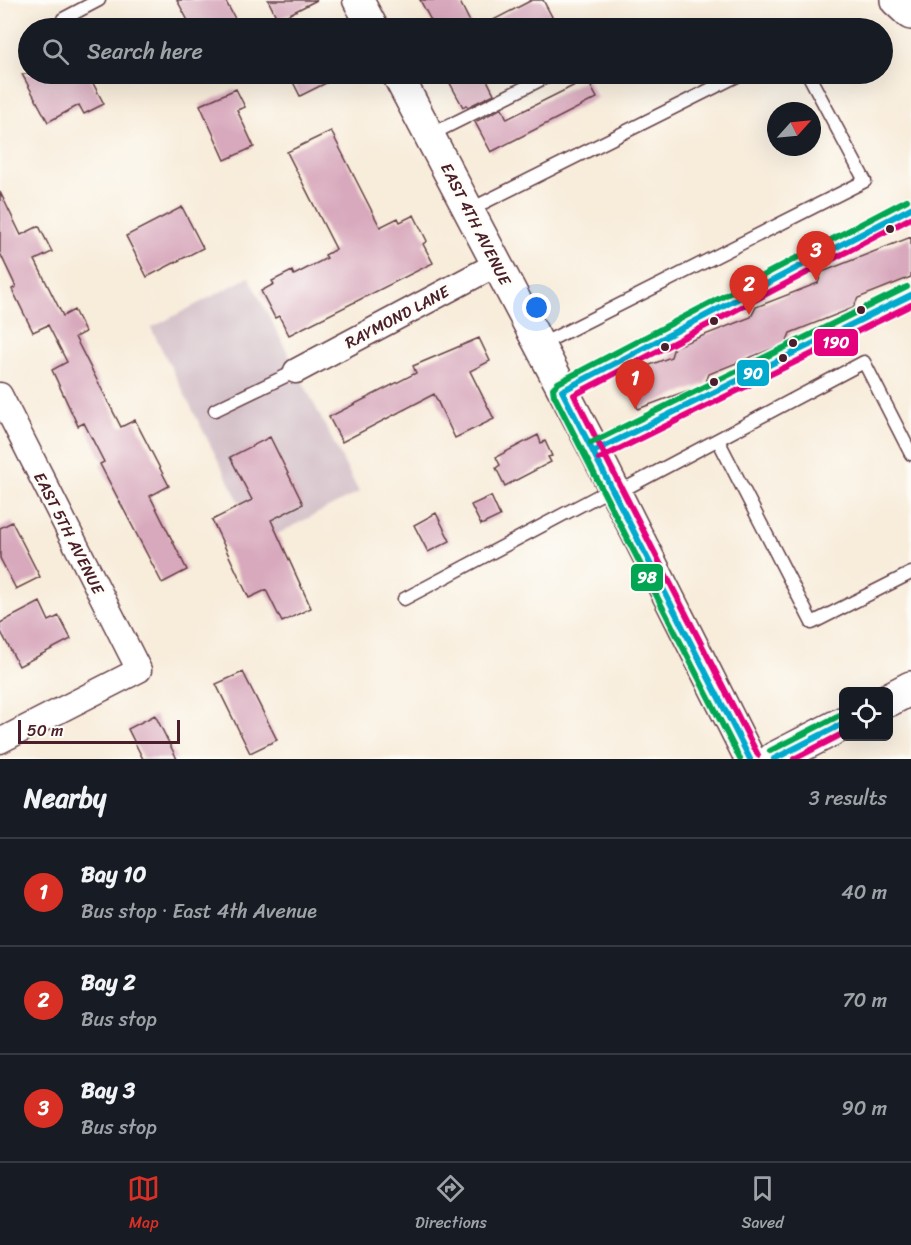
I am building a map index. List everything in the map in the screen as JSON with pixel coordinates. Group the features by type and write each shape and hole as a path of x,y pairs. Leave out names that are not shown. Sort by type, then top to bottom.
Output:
{"main road":[{"path":"897,0 911,13"},
{"path":"893,697 911,688"},
{"path":"774,759 839,725"}],"street":[{"path":"358,0 368,18"},
{"name":"EAST 4TH AVENUE","path":"402,84 595,451 750,759"},
{"name":"RAYMOND LANE","path":"296,371 497,264"},
{"name":"EAST 5TH AVENUE","path":"0,395 139,670 0,741"}],"lane":[{"path":"63,18 99,0"},
{"path":"430,135 532,84"},
{"path":"469,210 721,84"},
{"path":"539,346 865,182 813,84"},
{"path":"562,391 911,208"},
{"path":"595,451 911,295"},
{"path":"404,598 718,440 864,362 911,454"},
{"path":"215,410 296,371"},
{"path":"718,440 812,623 911,573"}],"shaded area":[{"path":"249,277 359,492 260,543 151,328"}],"building":[{"path":"177,0 225,0 235,18 187,18"},
{"path":"268,0 317,0 282,18 277,18"},
{"path":"420,0 459,0 468,18 430,18"},
{"path":"532,0 543,0 553,18 497,18"},
{"path":"27,84 93,84 104,104 84,114 79,105 48,122"},
{"path":"294,84 324,84 300,96"},
{"path":"450,84 489,84 494,94 468,107 466,105 463,107"},
{"path":"577,84 590,84 597,98 491,152 475,122 502,108 507,119"},
{"path":"236,89 245,107 237,110 254,147 225,160 200,105"},
{"path":"331,131 380,227 398,218 400,222 414,215 427,241 423,244 433,263 289,335 279,316 275,318 261,291 274,284 272,281 292,271 294,275 327,258 325,255 336,249 287,152"},
{"path":"0,192 21,235 39,226 52,252 35,260 63,316 74,310 85,332 75,337 121,427 135,420 169,486 150,496 187,570 162,583 100,464 104,462 84,423 78,426 52,370 67,362 48,325 33,332 12,289 16,287 0,253"},
{"path":"182,207 203,248 147,277 126,236"},
{"path":"911,237 911,277 858,298 853,308 790,333 786,343 709,374 705,384 638,409 624,375 671,357 674,347 751,317 756,307 818,283 822,272"},
{"path":"479,338 490,361 470,371 494,419 455,438 434,394 342,442 329,417 416,373 413,366"},
{"path":"538,435 541,443 545,441 552,456 548,457 551,462 505,486 496,468 500,465 496,457"},
{"path":"270,437 303,504 271,520 311,608 282,622 266,590 249,598 212,520 252,500 230,457"},
{"path":"491,496 500,516 481,525 471,505"},
{"path":"436,513 450,541 428,552 414,525"},
{"path":"12,522 40,577 16,589 0,558 0,528"},
{"path":"40,602 49,621 59,616 71,639 19,666 0,630 0,623"},
{"path":"243,672 277,740 250,753 216,684"},
{"path":"155,715 177,759 143,759 128,729"}],"transit line":[{"name":"98","path":"740,759 554,395 553,388 558,383 907,200"},
{"name":"90","path":"750,759 562,391 911,208"},
{"name":"190","path":"758,755 574,395 911,218"},
{"name":"98","path":"591,443 907,287"},
{"name":"90","path":"595,451 911,295"},
{"name":"190","path":"599,459 911,305"},
{"name":"98","path":"770,751 839,716"},
{"name":"90","path":"774,759 839,726"},
{"name":"190","path":"794,759 839,736"}],"place":[{"name":"Bay 3","path":"816,281"},
{"name":"Bay 2","path":"749,315"},
{"name":"Bay 10","path":"635,409"}]}
